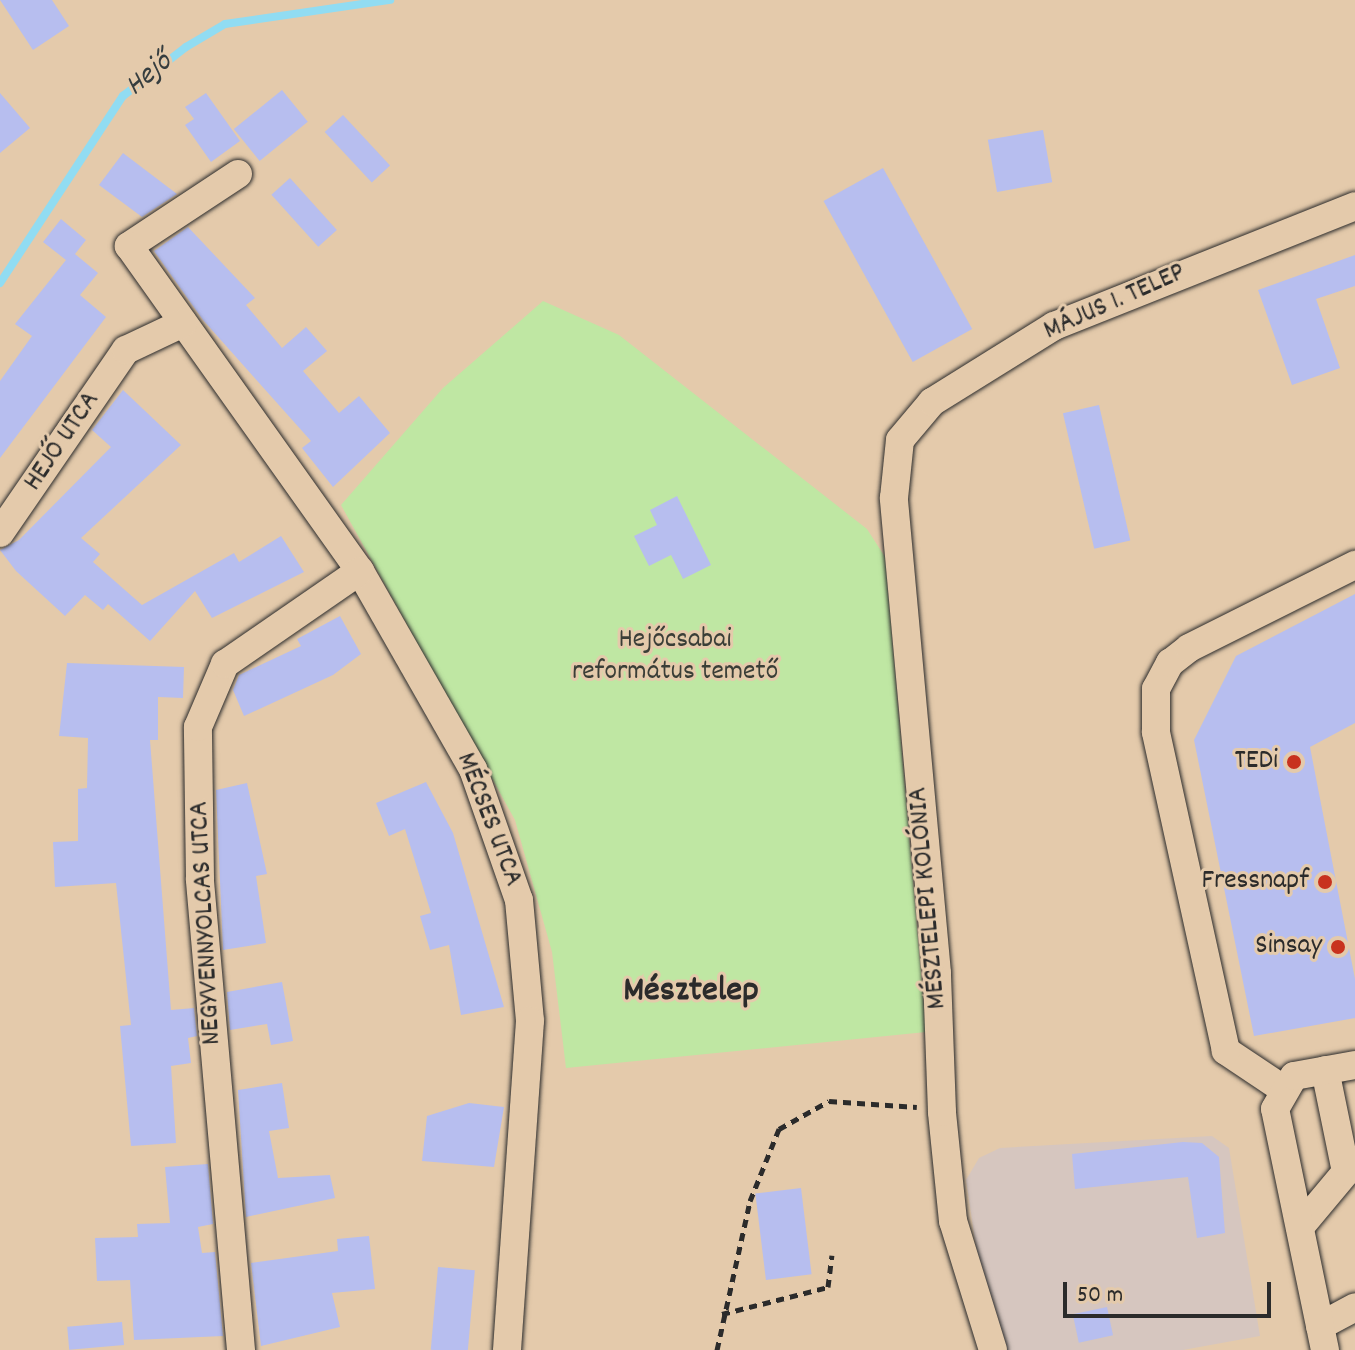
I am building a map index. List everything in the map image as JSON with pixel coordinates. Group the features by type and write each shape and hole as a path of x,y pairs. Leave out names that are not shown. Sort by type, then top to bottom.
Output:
{"street":[{"name":"MÉCSES UTCA","path":"238,174 129,246 360,571 473,769 519,900 530,1021 507,1350"},
{"name":"MÁJUS 1. TELEP","path":"900,440 932,402 1054,326 1355,206"},
{"name":"HEJŐ UTCA","path":"0,533 126,350 183,323"},
{"name":"MÉSZTELEPI KOLÓNIA","path":"900,440 894,498 937,973 942,1112 956,1233 993,1350"},
{"path":"1283,1089 1226,1051 1156,732 1156,689 1170,663 1189,648 1355,565"},
{"name":"NEGYVENNYOLCAS UTCA","path":"241,1350 200,879 198,727 225,664 360,571"},
{"path":"1323,1338 1275,1109 1283,1089 1294,1076 1355,1065"},
{"path":"1300,1227 1346,1172 1325,1070"},
{"path":"1323,1338 1355,1307"}],"path":[{"path":"717,1350 722,1314 750,1201 779,1129 829,1101 942,1112"},
{"path":"722,1314 828,1287 832,1255"}],"shaded area":[{"path":"1212,1136 1229,1148 1260,1336 1183,1350 1007,1350 982,1288 966,1180 979,1158 1000,1148"}],"green space":[{"name":"Hejőcsabai református temető","path":"543,301 619,335 867,529 885,557 926,1032 566,1068 552,952 515,820 341,505 443,388"}],"building":[{"path":"0,0 52,0 69,26 33,50"},
{"path":"282,90 308,122 260,161 234,129"},
{"path":"0,93 30,128 0,153"},
{"path":"206,93 240,141 211,162 185,125 194,119 185,107"},
{"path":"343,115 390,165 372,183 325,132"},
{"path":"1043,130 1052,182 997,192 988,140"},
{"path":"123,153 177,194 142,217 99,185"},
{"path":"883,168 972,329 913,362 824,201"},
{"path":"290,178 337,230 318,247 271,195"},
{"path":"61,219 86,240 75,254 98,273 80,295 106,317 0,458 0,381 32,336 15,324 66,260 43,242"},
{"path":"188,227 255,298 246,305 282,348 306,327 327,351 303,371 339,413 359,396 390,433 333,487 302,448 311,441 203,320 154,251"},
{"path":"1355,255 1355,286 1316,299 1340,368 1292,385 1258,290"},
{"path":"123,390 181,445 81,538 100,554 93,562 142,605 234,553 239,562 281,536 304,572 212,618 195,591 150,641 108,604 103,610 85,595 65,616 16,571 0,550 19,540 111,447 92,430"},
{"path":"1099,405 1130,540 1094,549 1063,413"},
{"path":"677,496 711,565 683,579 671,555 649,566 634,536 657,525 650,510"},
{"path":"1355,594 1355,723 1310,747 1355,979 1355,1018 1254,1036 1194,740 1236,656"},
{"path":"340,616 361,654 333,675 244,716 233,690 239,675 301,646 297,639"},
{"path":"67,663 184,667 183,698 158,697 158,740 150,740 171,1010 194,1008 197,1036 188,1038 191,1063 171,1066 176,1143 131,1146 120,1026 131,1025 116,883 55,887 53,842 78,841 78,789 87,788 88,738 59,736"},
{"path":"426,782 453,833 504,1007 461,1015 449,945 430,950 420,916 431,913 405,829 389,836 376,803"},
{"path":"247,783 267,874 256,876 266,943 223,950 216,790"},
{"path":"282,982 293,1041 271,1045 267,1024 230,1030 227,992"},
{"path":"282,1083 289,1128 269,1131 278,1178 330,1175 335,1198 246,1217 238,1090"},
{"path":"469,1103 504,1107 494,1167 422,1161 427,1116"},
{"path":"1183,1142 1202,1143 1219,1157 1225,1233 1197,1238 1188,1177 1075,1189 1072,1154"},
{"path":"208,1164 213,1224 198,1227 202,1253 215,1252 223,1336 134,1340 130,1280 97,1281 95,1238 138,1237 137,1224 170,1223 165,1167"},
{"path":"801,1188 812,1274 766,1280 755,1194"},
{"path":"369,1236 375,1289 332,1293 340,1327 261,1346 251,1263 338,1251 337,1239"},
{"path":"438,1267 475,1270 468,1350 431,1350"},
{"path":"1107,1307 1113,1335 1079,1343 1073,1314"},
{"path":"122,1322 124,1345 69,1350 67,1327"}],"waterway":[{"name":"Hejő","path":"0,283 123,96 186,47 225,24 390,0"}],"place":[{"name":"TEDi","path":"1294,762"},
{"name":"Fressnapf","path":"1325,882"},
{"name":"Sinsay","path":"1338,947"}],"district":[{"name":"Mésztelep","path":"691,993"}]}
